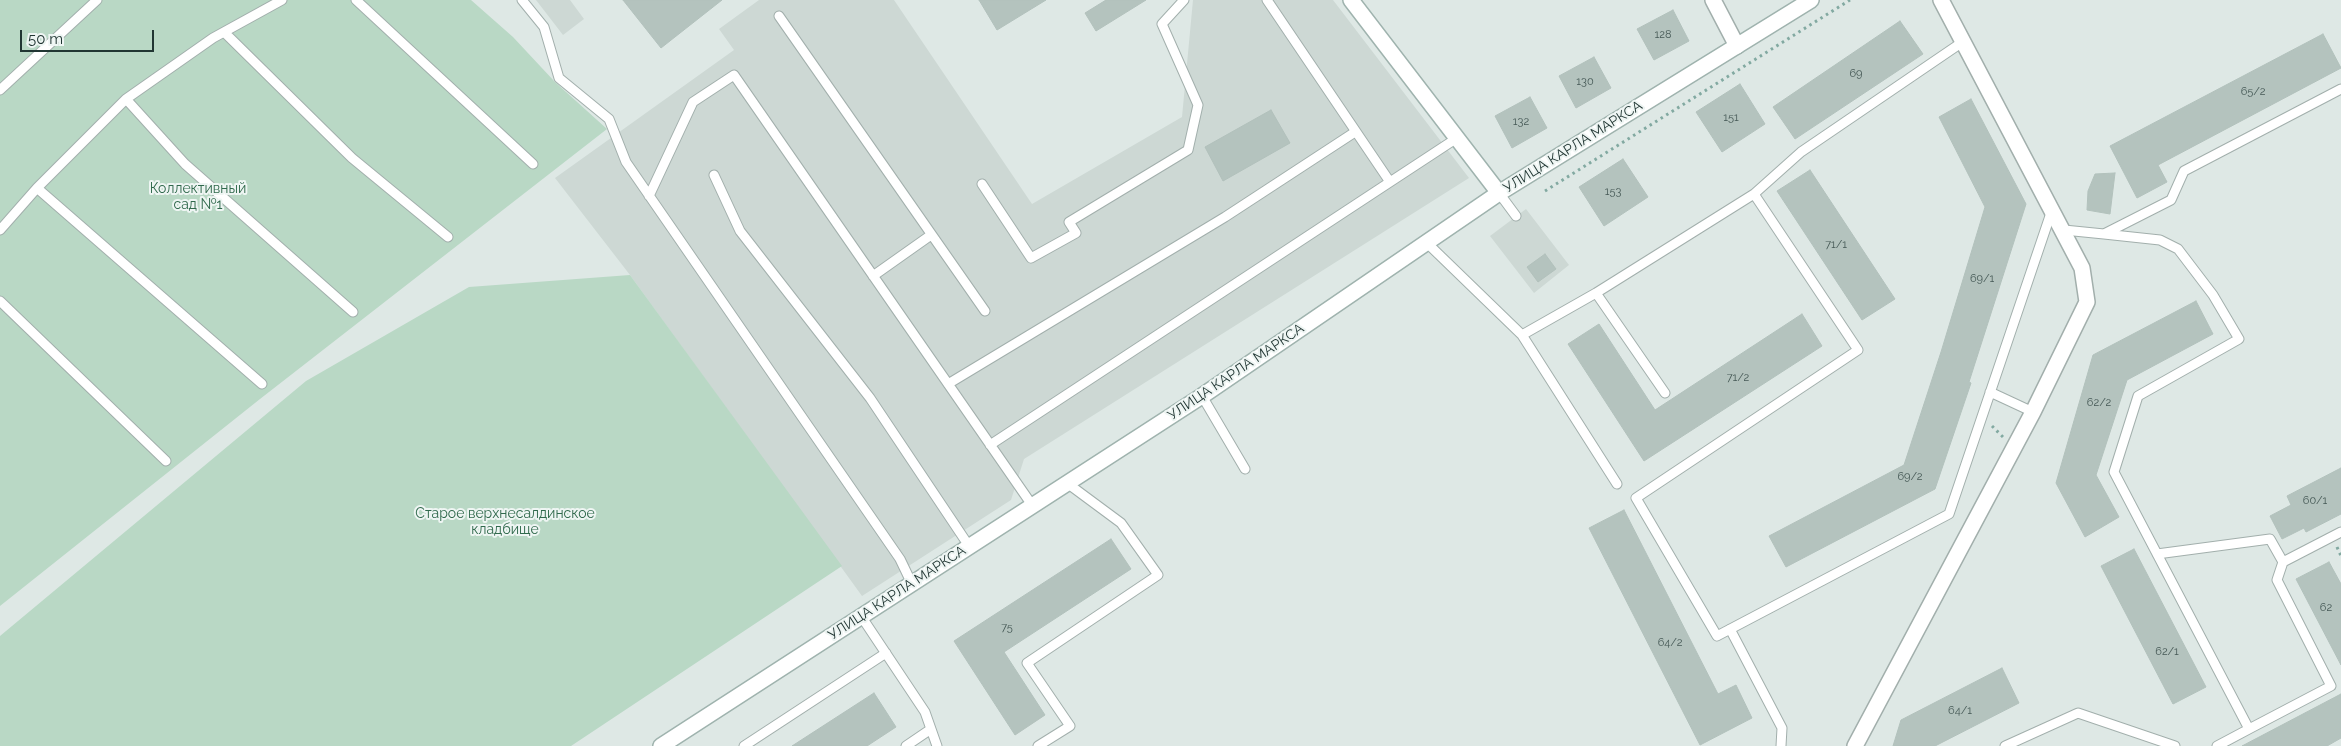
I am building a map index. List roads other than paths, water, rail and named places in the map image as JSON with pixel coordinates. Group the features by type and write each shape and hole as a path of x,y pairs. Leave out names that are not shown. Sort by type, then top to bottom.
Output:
{"street":[{"path":"1351,0 1499,193"},
{"path":"1713,0 1737,46"},
{"name":"УЛИЦА КАРЛА МАРКСА","path":"661,746 1202,396 1499,193 1812,0"},
{"path":"1855,746 2033,412 2087,302 2082,268 2064,230 1942,0"}],"lane":[{"path":"0,90 97,0"},
{"path":"0,230 36,188 126,99 224,32 282,0"},
{"path":"356,0 533,164"},
{"path":"522,0 544,27 560,78 609,119 626,162 900,559 912,584"},
{"path":"982,184 1030,258 1076,233 1069,222 1188,150 1198,105 1162,24 1184,0"},
{"path":"1267,0 1390,182"},
{"path":"779,16 985,311"},
{"path":"224,32 352,158 448,237"},
{"path":"1522,335 1596,293 1754,194 1801,152 1964,41"},
{"path":"649,196 693,102 734,75 1032,505"},
{"path":"2104,234 2171,200 2184,171 2341,89"},
{"path":"126,99 185,164 353,312"},
{"path":"948,384 1225,217 1355,132"},
{"path":"990,445 1457,138"},
{"path":"714,175 740,231 870,398 969,546"},
{"path":"36,188 262,384"},
{"path":"1499,193 1516,216"},
{"path":"1754,194 1858,350 1636,498 1716,636 1950,514 2052,210"},
{"path":"2064,230 2160,240 2178,248 2213,295 2239,340 2138,396 2114,472 2249,729"},
{"path":"873,276 931,235"},
{"path":"1427,243 1522,335 1617,484"},
{"path":"1596,293 1666,393"},
{"path":"0,301 166,461"},
{"path":"1990,392 2033,412"},
{"path":"1202,396 1245,469"},
{"path":"1038,746 1070,726 1028,663 1158,576 1122,523 1067,483"},
{"path":"2217,746 2331,686 2277,580 2283,562 2341,532"},
{"path":"2157,554 2270,539 2283,562"},
{"path":"861,616 925,712 937,746"},
{"path":"1730,629 1782,728 1781,746"},
{"path":"744,746 886,653"},
{"path":"2005,746 2078,713 2175,746"},
{"path":"906,746 931,729"}],"park label":[{"name":"Коллективный сад №1","path":"198,197"},
{"name":"Старое верхнесалдинское кладбище","path":"505,522"}]}
